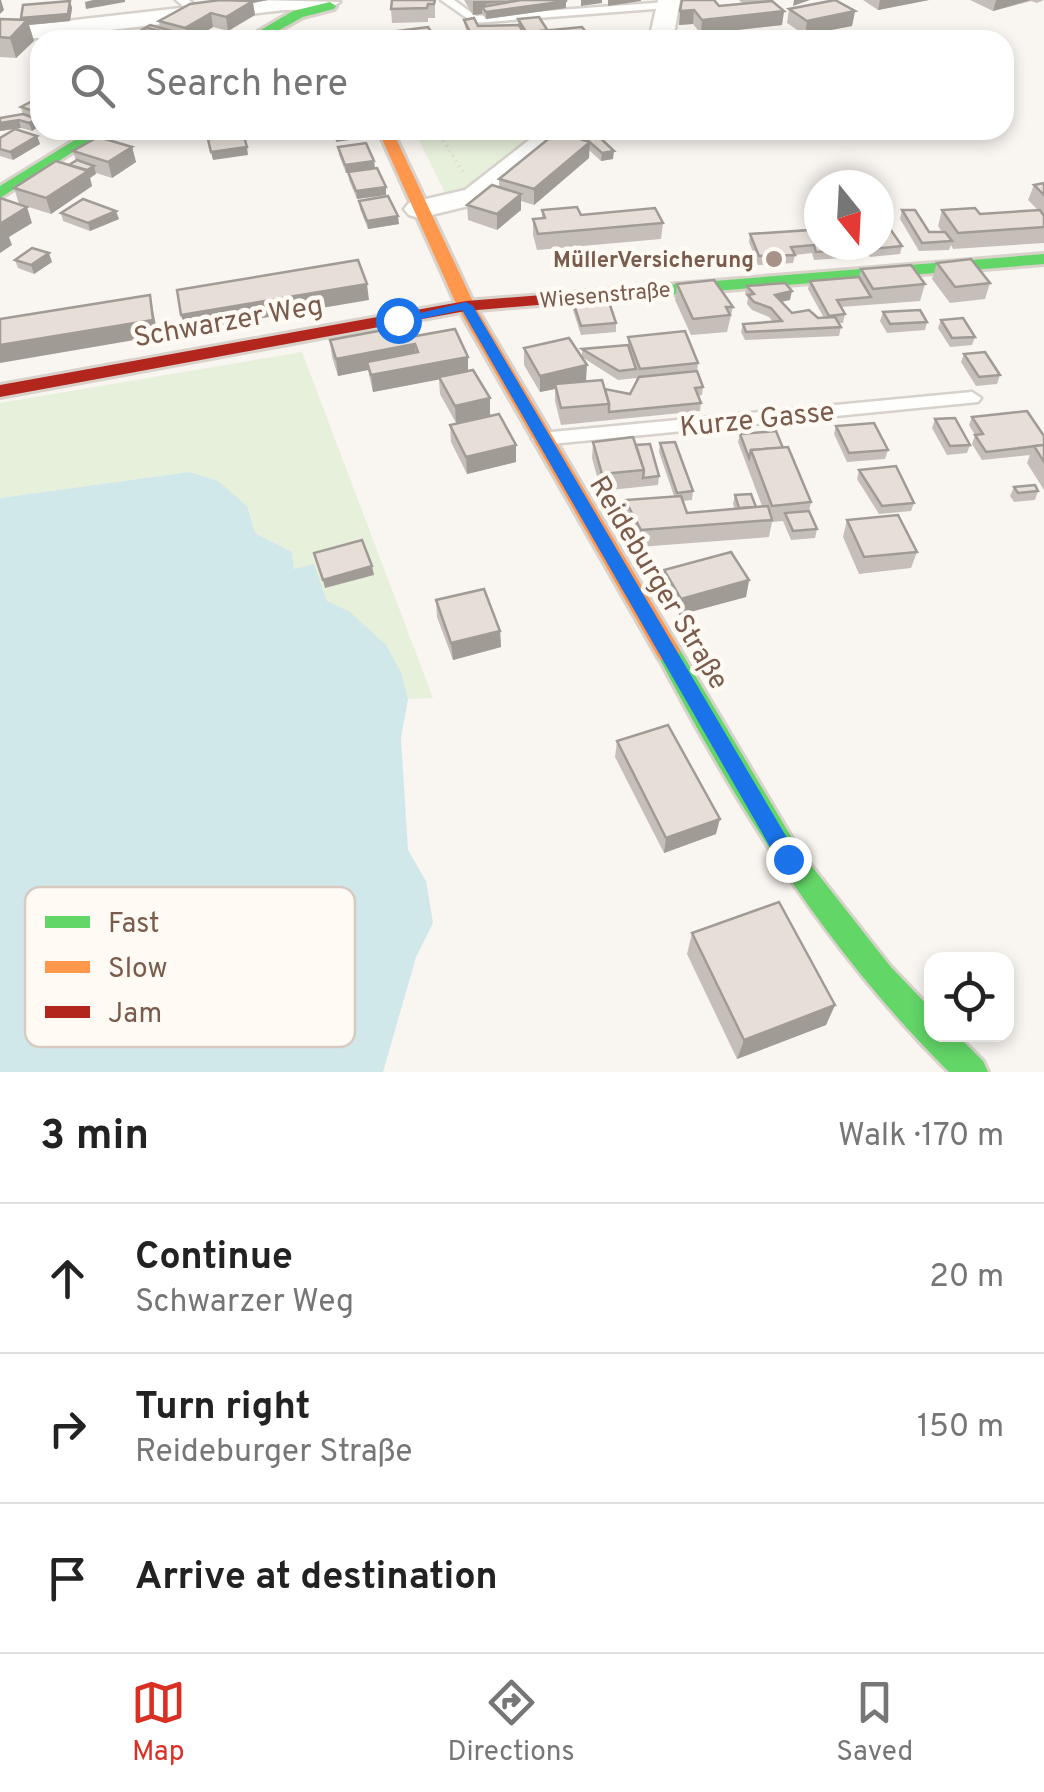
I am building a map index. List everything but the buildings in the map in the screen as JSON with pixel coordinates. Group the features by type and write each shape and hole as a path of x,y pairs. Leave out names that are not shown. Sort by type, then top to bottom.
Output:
{"street":[{"path":"663,30 668,2"},
{"path":"46,30 190,6 331,8"},
{"path":"270,30 298,14 331,8"},
{"path":"0,31 30,31"},
{"path":"0,192 85,140"},
{"name":"Reideburger Straße","path":"389,140 466,306 788,859 867,962 924,1025"},
{"path":"419,209 476,196 547,140"},
{"name":"Wiesenstraße","path":"466,306 1044,259"},
{"name":"Schwarzer Weg","path":"0,391 466,306"},
{"name":"Reideburger Straße","path":"940,1042 972,1072"}],"lane":[{"path":"448,0 474,20 668,2"},
{"name":"Kurze Gasse","path":"541,439 972,398"}],"path":[{"path":"443,140 463,174 477,164"}],"green space":[{"path":"419,140 536,140 473,191 447,197"},
{"path":"302,352 433,698 408,699 396,669 378,642 354,618 327,601 314,565 294,569 292,552 255,533 189,472 0,498 0,403"}],"water":[{"path":"189,472 218,481 247,506 255,533 292,552 294,569 314,564 327,601 350,612 386,645 401,672 408,699 401,738 408,850 426,881 433,923 416,957 383,1072 0,1072 0,498"}],"traffic: fast":[{"path":"269,30 298,14 330,6"},
{"path":"0,193 85,140"},
{"path":"580,297 1044,259"},
{"path":"668,652 789,859 879,977 924,1025"},
{"path":"941,1042 972,1072"}],"traffic: slow":[{"path":"390,140 466,306 668,652"}],"traffic: jam":[{"path":"0,391 466,306 580,297"}],"place":[{"name":"MüllerVersicherung","path":"774,259"}],"route":[{"path":"398,320 466,306 788,859"}]}
